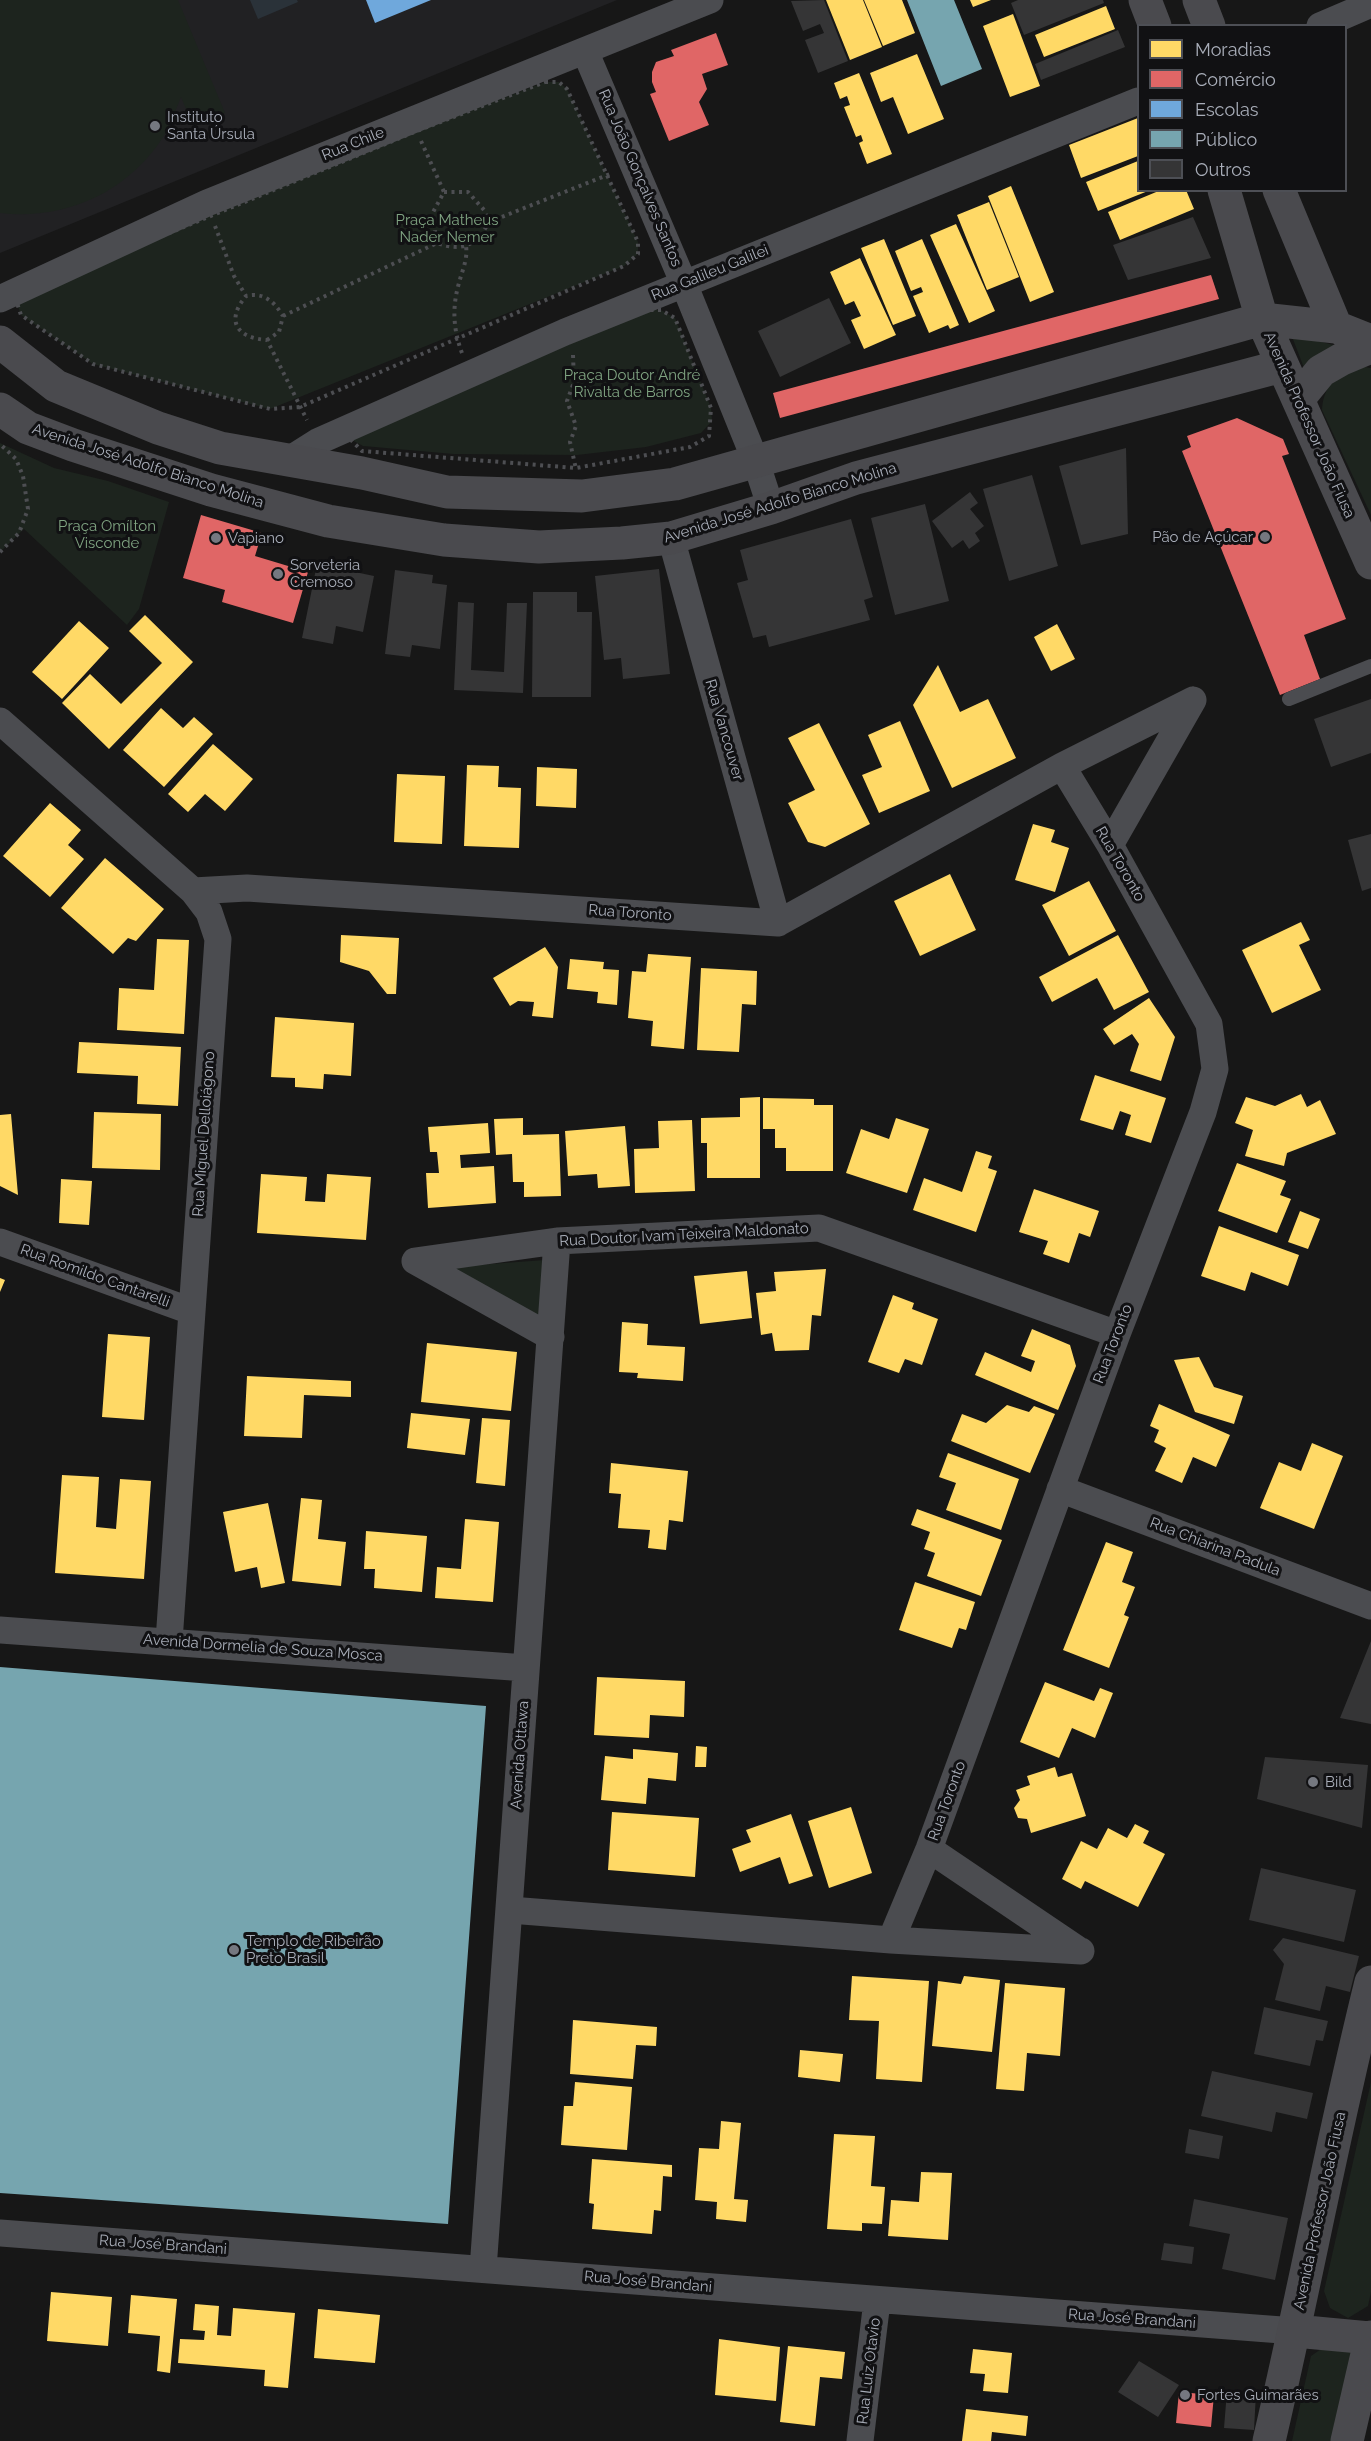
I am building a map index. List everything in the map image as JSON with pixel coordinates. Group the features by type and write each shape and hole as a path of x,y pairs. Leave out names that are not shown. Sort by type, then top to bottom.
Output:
{"main road":[{"path":"1145,0 1154,24"},
{"path":"1199,0 1208,24"},
{"name":"Avenida Professor João Fiusa","path":"1225,192 1262,319 1371,563"},
{"path":"1280,192 1336,327"},
{"path":"0,342 57,386 158,428 220,448 362,473 447,492 579,482 675,484 1262,319"},
{"name":"Avenida Professor João Fiusa","path":"1262,319 1336,327 1371,341"},
{"path":"1299,398 1321,371 1342,359 1371,348"},
{"name":"Avenida José Adolfo Bianco Molina","path":"0,409 28,428 211,490 328,521 444,540 539,547 671,538 771,508 856,478 1282,366"},
{"path":"444,540 447,492"},
{"name":"Avenida Professor João Fiusa","path":"1269,2441 1295,2331 1349,2071 1371,1982"},
{"path":"1295,2331 1371,2337 1347,2441"}],"street":[{"name":"Rua Chile","path":"0,299 710,0"},
{"path":"1325,24 1371,4"},
{"name":"Rua João Gonçalves Santos","path":"585,51 635,163 756,462 771,508"},
{"name":"Rua Galileu Galilei","path":"289,460 320,441 469,373 1137,101"},
{"name":"Rua Vancouver","path":"671,538 778,922"},
{"path":"778,922 1062,766 1193,700 1110,845"},
{"name":"Rua Miguel Delloiágono","path":"0,721 194,891 209,912 218,939 169,1641"},
{"name":"Rua Toronto","path":"891,1940 929,1849 1117,1334 1203,1112 1215,1069 1209,1024 1110,845 1062,766"},
{"name":"Rua Toronto","path":"194,891 247,888 778,922"},
{"name":"Rua Doutor Ivam Teixeira Maldonato","path":"552,1336 414,1261 557,1241 819,1228 1117,1334"},
{"name":"Avenida Ottawa","path":"483,2269 552,1336 557,1241"},
{"name":"Rua Romildo Cantarelli","path":"0,1242 191,1311"},
{"name":"Rua Chiarina Padula","path":"1060,1488 1371,1606"},
{"name":"Avenida Dormelia de Souza Mosca","path":"0,1630 526,1668"},
{"path":"510,1910 891,1940 1082,1951 929,1849"},
{"name":"Rua José Brandani","path":"0,2233 1295,2331"},
{"name":"Rua Luiz Otavio","path":"860,2441 877,2301"}],"lane":[{"path":"1289,699 1371,666"}],"path":[{"path":"545,82 559,82 567,89 639,242 638,254 624,266 300,407 270,409 93,364 21,315 17,303 26,292 209,210 415,126 545,82"},
{"path":"415,126 444,192"},
{"path":"283,316 436,243 449,247 466,246 481,237 489,222 635,163"},
{"path":"444,192 468,192 484,210 489,222"},
{"path":"436,243 432,214 444,192"},
{"path":"209,210 234,276 246,296"},
{"path":"466,246 467,254 458,286 453,321 456,338 469,373"},
{"path":"255,294 272,301 283,316 279,332 267,340 253,339 242,333 236,325 235,314 246,296 255,294"},
{"path":"644,310 661,310 675,318 711,408 709,436 690,447 579,482 362,451 350,439 352,429 568,340 644,310"},
{"path":"267,340 300,407 320,441"},
{"path":"568,340 573,352 574,382 567,401 576,426 570,442 579,482"},
{"path":"0,444 16,459 23,476 28,509 19,533 0,552"}],"shaded area":[{"name":"Instituto Santa Úrsula","path":"0,0 617,0 0,253"},
{"path":"250,0 297,0 298,2 258,19"}],"green space":[{"path":"0,0 178,0 225,113 193,126 181,97 161,141 142,164 107,191 88,201 45,213 0,213"},
{"name":"Praça Matheus Nader Nemer","path":"545,82 559,82 567,89 638,242 638,254 624,266 270,409 93,364 21,315 17,303 26,292 417,131"},
{"name":"Praça Doutor André Rivalta de Barros","path":"643,310 661,310 675,318 711,408 712,421 701,433 646,447 577,455 454,454 363,446 350,439"},
{"path":"1291,334 1337,346 1304,368"},
{"path":"1360,366 1371,368 1371,515 1322,410 1326,393 1333,382"},
{"name":"Praça Omílton Visconde","path":"0,443 54,468 108,481 169,502 139,609 127,625 24,529 0,552"},
{"path":"545,1260 540,1317 450,1267"},
{"path":"1371,2082 1371,2292 1368,2306 1348,2318 1330,2308 1324,2291"},
{"path":"1327,2345 1355,2352 1340,2441 1292,2441 1311,2356"}],"building: Moradias":[{"path":"826,0 863,0 882,47 850,60"},
{"path":"864,0 902,0 915,33 883,46"},
{"path":"970,0 991,0 973,7"},
{"path":"1106,6 1115,29 1044,57 1035,35"},
{"path":"1013,14 1040,86 1010,97 983,26"},
{"path":"917,54 944,119 908,134 893,97 881,102 870,73"},
{"path":"859,73 892,154 867,164 859,143 863,141 861,135 856,137 844,107 850,105 847,96 840,99 834,83"},
{"path":"1137,118 1137,156 1081,178 1069,145"},
{"path":"1137,161 1137,192 1146,192 1098,211 1086,182"},
{"path":"1011,186 1054,292 1030,302 988,196"},
{"path":"1156,192 1187,192 1194,209 1120,240 1108,212"},
{"path":"989,202 1019,277 987,290 957,215"},
{"path":"956,224 995,311 969,323 930,235"},
{"path":"884,239 916,316 893,325 861,248"},
{"path":"922,239 959,325 950,329 948,325 929,333 913,296 923,292 921,287 911,291 895,251"},
{"path":"860,258 896,335 864,349 851,320 861,316 854,301 845,305 830,272"},
{"path":"145,615 193,662 109,749 62,703 90,674 121,704 162,663 129,631"},
{"path":"79,621 109,648 62,699 32,672"},
{"path":"1057,624 1075,659 1051,671 1034,637"},
{"path":"938,665 960,712 988,699 1016,758 952,788 913,705"},
{"path":"161,708 183,728 194,717 213,734 164,787 123,750"},
{"path":"900,721 930,791 879,813 862,775 882,767 868,735"},
{"path":"819,723 870,824 825,847 808,842 788,803 815,790 788,738"},
{"path":"213,744 253,779 225,811 205,794 188,812 168,794"},
{"path":"467,765 499,766 498,787 521,788 519,848 464,846"},
{"path":"537,767 577,769 576,808 536,806"},
{"path":"397,774 445,776 442,844 394,842"},
{"path":"50,803 81,830 68,845 84,859 50,897 3,856"},
{"path":"1033,824 1055,830 1051,842 1069,848 1055,892 1015,880"},
{"path":"105,858 164,909 136,941 128,938 113,954 61,908"},
{"path":"950,874 976,930 920,956 894,901"},
{"path":"1089,881 1116,931 1069,956 1042,905"},
{"path":"1301,922 1310,940 1299,945 1321,990 1272,1013 1242,950"},
{"path":"341,935 399,938 396,994 387,994 369,971 340,962"},
{"path":"1118,935 1149,992 1114,1010 1097,978 1052,1002 1039,977"},
{"path":"157,939 189,940 184,1034 117,1030 119,988 154,990"},
{"path":"545,947 558,967 553,1018 532,1016 534,1002 518,1001 510,1006 493,978"},
{"path":"648,954 691,957 684,1049 651,1046 653,1021 628,1018 632,971 646,972"},
{"path":"570,959 604,962 603,969 619,970 617,1005 597,1003 598,992 567,989"},
{"path":"701,968 757,971 756,1005 742,1004 739,1052 697,1050"},
{"path":"1149,998 1175,1037 1161,1081 1130,1071 1139,1044 1132,1034 1114,1045 1103,1029"},
{"path":"275,1017 354,1023 351,1076 324,1074 323,1089 295,1087 295,1078 271,1077"},
{"path":"79,1042 181,1047 178,1106 137,1104 138,1076 77,1073"},
{"path":"1095,1075 1166,1098 1151,1143 1125,1135 1131,1115 1120,1111 1113,1130 1080,1120"},
{"path":"1301,1094 1307,1107 1320,1100 1336,1134 1287,1153 1284,1166 1245,1156 1253,1130 1235,1123 1246,1097 1275,1106"},
{"path":"760,1097 760,1178 707,1178 707,1143 701,1143 701,1118 740,1117 740,1098"},
{"path":"763,1098 814,1099 814,1105 833,1105 833,1171 786,1171 786,1148 775,1148 775,1129 763,1129"},
{"path":"94,1112 161,1114 160,1170 92,1168"},
{"path":"11,1114 18,1195 0,1186 0,1115"},
{"path":"523,1118 523,1135 559,1134 561,1196 524,1197 524,1182 513,1182 512,1154 496,1155 494,1119"},
{"path":"896,1118 929,1129 907,1193 846,1173 861,1129 889,1139"},
{"path":"692,1120 695,1191 635,1193 634,1149 659,1148 658,1121"},
{"path":"488,1123 490,1153 460,1155 461,1168 494,1166 496,1203 428,1208 426,1173 439,1173 437,1152 430,1152 428,1127"},
{"path":"625,1126 630,1186 598,1188 597,1174 568,1176 565,1131"},
{"path":"976,1151 992,1156 988,1168 997,1171 976,1232 913,1210 924,1178 962,1192"},
{"path":"1237,1163 1286,1181 1280,1195 1291,1199 1277,1233 1218,1211"},
{"path":"261,1174 307,1177 305,1201 325,1202 327,1174 371,1177 366,1240 257,1233"},
{"path":"61,1179 92,1181 89,1225 59,1223"},
{"path":"1034,1189 1099,1211 1090,1237 1079,1233 1069,1263 1043,1254 1048,1241 1019,1232"},
{"path":"1300,1211 1320,1219 1308,1249 1288,1242"},
{"path":"1219,1226 1299,1255 1288,1286 1251,1272 1245,1291 1201,1276"},
{"path":"826,1269 821,1316 812,1315 809,1350 775,1351 772,1333 761,1335 756,1293 776,1291 774,1272"},
{"path":"747,1271 752,1318 700,1324 694,1276"},
{"path":"0,1278 5,1280 0,1292"},
{"path":"893,1295 914,1303 912,1309 938,1319 922,1365 905,1359 899,1373 868,1362"},
{"path":"622,1322 648,1324 647,1345 685,1347 683,1381 637,1378 638,1373 619,1372"},
{"path":"1032,1329 1070,1345 1076,1366 1058,1410 975,1375 985,1352 1031,1372 1035,1361 1021,1356"},
{"path":"108,1334 150,1337 144,1420 102,1417"},
{"path":"427,1343 517,1352 511,1411 421,1402"},
{"path":"1199,1357 1214,1387 1243,1396 1234,1424 1195,1412 1174,1360"},
{"path":"247,1376 351,1381 351,1397 304,1395 302,1438 244,1436"},
{"path":"1159,1404 1230,1435 1216,1467 1193,1457 1182,1483 1155,1471 1166,1448 1154,1442 1159,1430 1150,1426"},
{"path":"1007,1405 1029,1412 1034,1406 1055,1414 1030,1473 951,1441 962,1414 986,1423"},
{"path":"411,1413 470,1419 465,1455 407,1448"},
{"path":"482,1418 510,1420 505,1486 476,1483"},
{"path":"1312,1443 1343,1456 1314,1529 1260,1508 1279,1462 1301,1471"},
{"path":"948,1453 1019,1479 1001,1530 946,1510 956,1483 939,1477"},
{"path":"611,1463 688,1471 683,1522 669,1520 666,1550 648,1548 650,1530 618,1528 621,1494 609,1493"},
{"path":"62,1475 99,1477 96,1527 116,1529 120,1479 151,1481 144,1579 55,1573"},
{"path":"301,1498 322,1500 318,1539 346,1542 341,1586 292,1581"},
{"path":"268,1503 285,1583 261,1588 257,1567 235,1572 223,1512"},
{"path":"917,1509 1002,1540 981,1596 927,1576 935,1553 924,1549 930,1532 911,1525"},
{"path":"465,1519 499,1522 493,1602 435,1598 437,1567 461,1569"},
{"path":"366,1531 427,1536 422,1592 374,1588 375,1569 364,1569"},
{"path":"1106,1542 1133,1552 1122,1582 1135,1587 1124,1615 1129,1617 1109,1668 1063,1650"},
{"path":"915,1582 975,1602 966,1630 959,1628 952,1648 899,1630"},
{"path":"597,1677 685,1681 684,1717 650,1715 649,1738 594,1735"},
{"path":"1045,1682 1094,1701 1100,1688 1113,1693 1095,1738 1072,1728 1059,1758 1020,1742"},
{"path":"696,1746 707,1747 706,1767 695,1767"},
{"path":"633,1749 678,1753 676,1781 648,1778 646,1804 601,1800 605,1756 633,1759"},
{"path":"1055,1767 1058,1777 1072,1773 1086,1816 1031,1833 1027,1819 1018,1818 1014,1808 1020,1800 1016,1790 1030,1785 1027,1776"},
{"path":"851,1807 872,1873 829,1888 808,1821"},
{"path":"612,1812 699,1818 695,1877 608,1870"},
{"path":"791,1814 813,1876 789,1884 780,1857 740,1872 732,1849 751,1842 746,1830"},
{"path":"1135,1824 1149,1831 1143,1843 1165,1854 1138,1907 1085,1881 1081,1889 1062,1879 1081,1841 1097,1849 1108,1828 1127,1838"},
{"path":"852,1976 929,1981 922,2082 876,2079 879,2021 849,2020"},
{"path":"964,1976 1000,1980 992,2052 932,2046 938,1981 961,1984"},
{"path":"1005,1983 1065,1988 1060,2056 1027,2053 1024,2091 996,2089"},
{"path":"573,2020 657,2027 656,2046 636,2045 633,2079 570,2074"},
{"path":"800,2050 843,2054 840,2082 798,2077"},
{"path":"575,2082 632,2087 627,2150 561,2145 564,2106 573,2106"},
{"path":"721,2121 741,2123 734,2199 748,2200 746,2222 716,2219 717,2202 695,2200 699,2148 719,2149"},
{"path":"834,2134 875,2136 871,2186 885,2187 882,2224 862,2223 862,2231 827,2229"},
{"path":"592,2159 672,2165 672,2177 663,2176 661,2211 654,2210 652,2234 592,2229 594,2204 589,2203"},
{"path":"921,2172 952,2173 948,2240 888,2236 891,2200 919,2202"},
{"path":"51,2292 112,2297 108,2346 47,2341"},
{"path":"131,2295 177,2299 170,2373 157,2371 160,2336 128,2333"},
{"path":"195,2304 219,2306 217,2335 231,2336 233,2308 295,2313 288,2388 264,2386 265,2370 178,2363 180,2339 204,2340 205,2331 193,2330"},
{"path":"318,2309 380,2315 375,2363 314,2358"},
{"path":"719,2339 780,2347 776,2401 715,2395"},
{"path":"788,2346 845,2352 842,2379 820,2377 815,2426 780,2422"},
{"path":"973,2349 1012,2353 1008,2393 983,2391 985,2374 970,2373"},
{"path":"966,2409 1028,2416 1026,2436 992,2432 991,2441 962,2441"}],"building: Comércio":[{"path":"716,33 728,65 702,74 707,89 699,102 709,125 669,141 650,94 656,92 652,82 652,72 656,62 674,56 671,50"},
{"path":"1211,275 1219,299 780,418 773,393"},
{"name":"Pão de Açúcar","path":"1237,418 1283,439 1289,454 1282,456 1346,619 1304,635 1320,679 1280,695 1182,451 1191,447 1187,436"},
{"path":"201,515 262,533 255,556 308,572 293,623 222,602 225,590 183,578"},
{"path":"1179,2392 1214,2395 1211,2427 1176,2423"}],"building: Escolas":[{"path":"366,0 431,0 375,23"}],"building: Público":[{"path":"907,0 954,0 982,69 941,86"},
{"name":"Templo de Ribeirão Preto Brasil","path":"0,1667 486,1706 448,2224 0,2193"}],"building: Outros":[{"path":"824,0 848,61 818,73 805,40 824,33 820,24 803,31 791,1"},
{"path":"1018,0 1103,0 1104,3 1024,35 1011,3"},
{"path":"1118,30 1125,47 1041,80 1035,64"},
{"path":"1193,217 1211,258 1128,280 1113,245"},
{"path":"829,298 851,343 780,377 758,331"},
{"path":"1126,448 1128,534 1081,545 1059,466"},
{"path":"1032,475 1058,566 1009,581 983,489"},
{"path":"970,492 978,503 970,509 984,526 975,533 980,541 969,549 963,540 952,548 932,521"},
{"path":"925,504 949,601 895,615 871,518"},
{"path":"851,519 873,597 864,600 870,620 769,647 766,635 753,638 737,583 748,580 740,550"},
{"path":"317,564 374,576 363,632 336,626 333,644 302,638"},
{"path":"659,569 670,674 623,679 621,658 604,660 595,576"},
{"path":"395,570 433,575 432,583 447,585 440,649 412,645 410,657 385,654"},
{"path":"533,592 577,592 577,612 592,612 591,697 532,697"},
{"path":"458,602 474,603 471,670 504,672 507,603 527,603 523,693 454,690"},
{"path":"1371,699 1371,753 1331,767 1314,719"},
{"path":"1371,834 1371,888 1362,891 1348,840"},
{"path":"1371,1641 1371,1724 1340,1718"},
{"name":"Bild","path":"1265,1757 1368,1765 1362,1828 1257,1799"},
{"path":"1261,1868 1356,1890 1344,1942 1249,1920"},
{"path":"1283,1938 1359,1956 1350,1992 1326,1986 1320,2011 1275,2000 1284,1964 1273,1950"},
{"path":"1264,2007 1328,2021 1323,2041 1316,2040 1310,2066 1254,2054"},
{"path":"1212,2071 1313,2093 1307,2119 1276,2112 1272,2132 1201,2116"},
{"path":"1189,2129 1223,2136 1219,2159 1185,2153"},
{"path":"1194,2199 1288,2218 1275,2280 1222,2269 1230,2234 1189,2226"},
{"path":"1164,2243 1194,2247 1192,2264 1161,2260"},
{"path":"1139,2361 1179,2385 1158,2417 1118,2392"},
{"path":"1227,2391 1256,2393 1254,2430 1224,2428"}],"place":[{"name":"Instituto Santa Úrsula","path":"155,126"},
{"name":"Pão de Açúcar","path":"1265,537"},
{"name":"Vapiano","path":"216,538"},
{"name":"Sorveteria Cremoso","path":"278,574"},
{"name":"Bild","path":"1313,1782"},
{"name":"Templo de Ribeirão Preto Brasil","path":"234,1950"},
{"name":"Fortes Guimarães","path":"1185,2395"}]}
